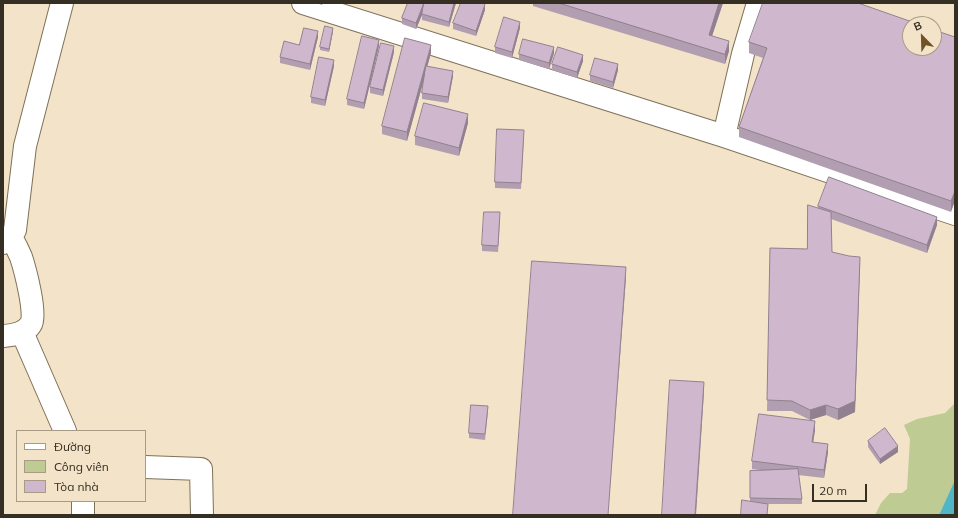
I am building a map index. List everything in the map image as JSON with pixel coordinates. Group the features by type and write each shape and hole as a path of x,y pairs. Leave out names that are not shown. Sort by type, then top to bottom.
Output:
{"street":[{"path":"62,3 25,146 15,230 7,240 22,258 32,303 33,316 32,322 28,328 12,334 64,430"},
{"path":"303,3 724,136 955,214"},
{"path":"724,136 743,54 758,3"},
{"path":"146,467 201,469 202,515"},
{"path":"82,502 84,515"}],"green space":[{"path":"955,403 955,480 939,515 875,515 881,503 890,493 902,493 907,489 910,439 904,425 917,419 945,413"}],"water":[{"path":"955,480 955,515 939,515"}],"building":[{"path":"408,3 424,3 416,23 402,18"},
{"path":"424,3 454,3 449,22 422,14"},
{"path":"461,3 485,4 476,31 453,23"},
{"path":"559,3 719,3 709,35 729,41 725,54"},
{"path":"763,3 858,3 902,18 902,56 942,56 942,33 955,37 955,191 951,201 739,127 767,48 749,42"},
{"path":"504,17 520,22 512,52 495,47"},
{"path":"325,26 333,28 329,49 320,47"},
{"path":"304,28 318,31 310,64 280,57 284,41 299,45"},
{"path":"362,36 379,40 364,103 347,99"},
{"path":"405,38 431,45 407,132 382,126"},
{"path":"523,39 554,47 549,63 519,54"},
{"path":"381,43 394,46 383,90 370,87"},
{"path":"558,47 583,55 577,72 552,64"},
{"path":"319,57 334,60 325,100 311,97"},
{"path":"595,58 618,64 613,82 590,75"},
{"path":"426,66 453,71 448,97 422,93"},
{"path":"424,103 468,114 459,148 415,136"},
{"path":"497,129 524,130 521,183 495,182"},
{"path":"829,177 937,217 927,245 818,206"},
{"path":"808,205 831,212 832,252 860,257 855,401 838,409 826,405 810,410 792,401 767,400 770,248 807,249"},
{"path":"484,212 500,212 498,246 482,245"},
{"path":"532,261 626,267 608,515 513,515"},
{"path":"670,380 704,382 695,515 662,515"},
{"path":"471,405 488,406 485,434 469,433"},
{"path":"759,414 815,421 812,442 828,444 824,470 752,461"},
{"path":"885,428 898,446 880,459 868,441"},
{"path":"798,469 802,499 750,498 750,471"},
{"path":"742,500 768,504 767,515 741,515"}]}
